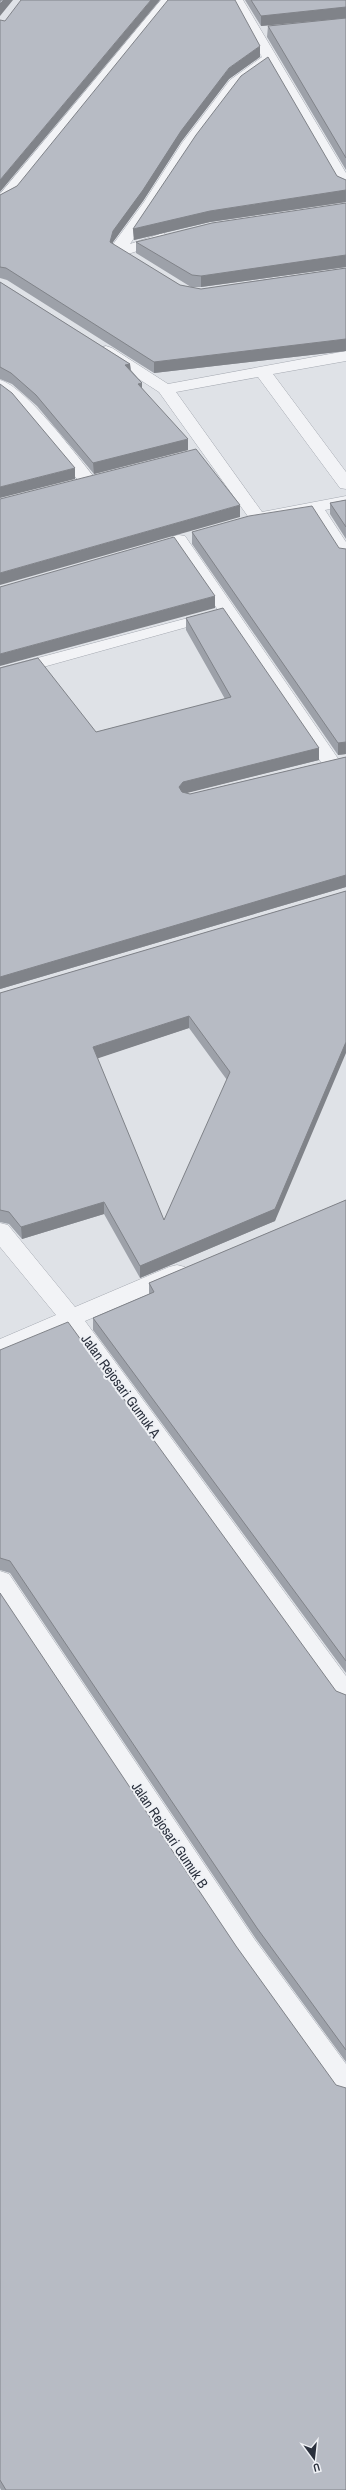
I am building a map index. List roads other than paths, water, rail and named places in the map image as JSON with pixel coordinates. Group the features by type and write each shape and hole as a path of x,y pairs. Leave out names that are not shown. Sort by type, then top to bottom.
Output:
{"street":[{"path":"0,201 11,193 107,72 168,0"},
{"path":"236,0 346,186"},
{"path":"256,33 271,32"},
{"path":"120,252 122,243 151,203 189,143 235,83 270,58"},
{"path":"120,252 180,234"},
{"path":"120,252 140,264"},
{"path":"92,343 165,389 202,453 251,520 346,500"},
{"path":"165,389 346,356"},
{"path":"262,371 346,484"},
{"path":"0,386 20,399 90,482"},
{"path":"314,507 346,555"},
{"path":"179,541 228,611 339,762 310,769"},
{"path":"0,674 228,611"},
{"path":"0,1230 20,1258 71,1318 0,1348"},
{"name":"Jalan Rejosari Gumuk A","path":"194,1266 71,1318 346,1695"},
{"name":"Jalan Rejosari Gumuk B","path":"0,1581 246,1948 346,2086"}]}
